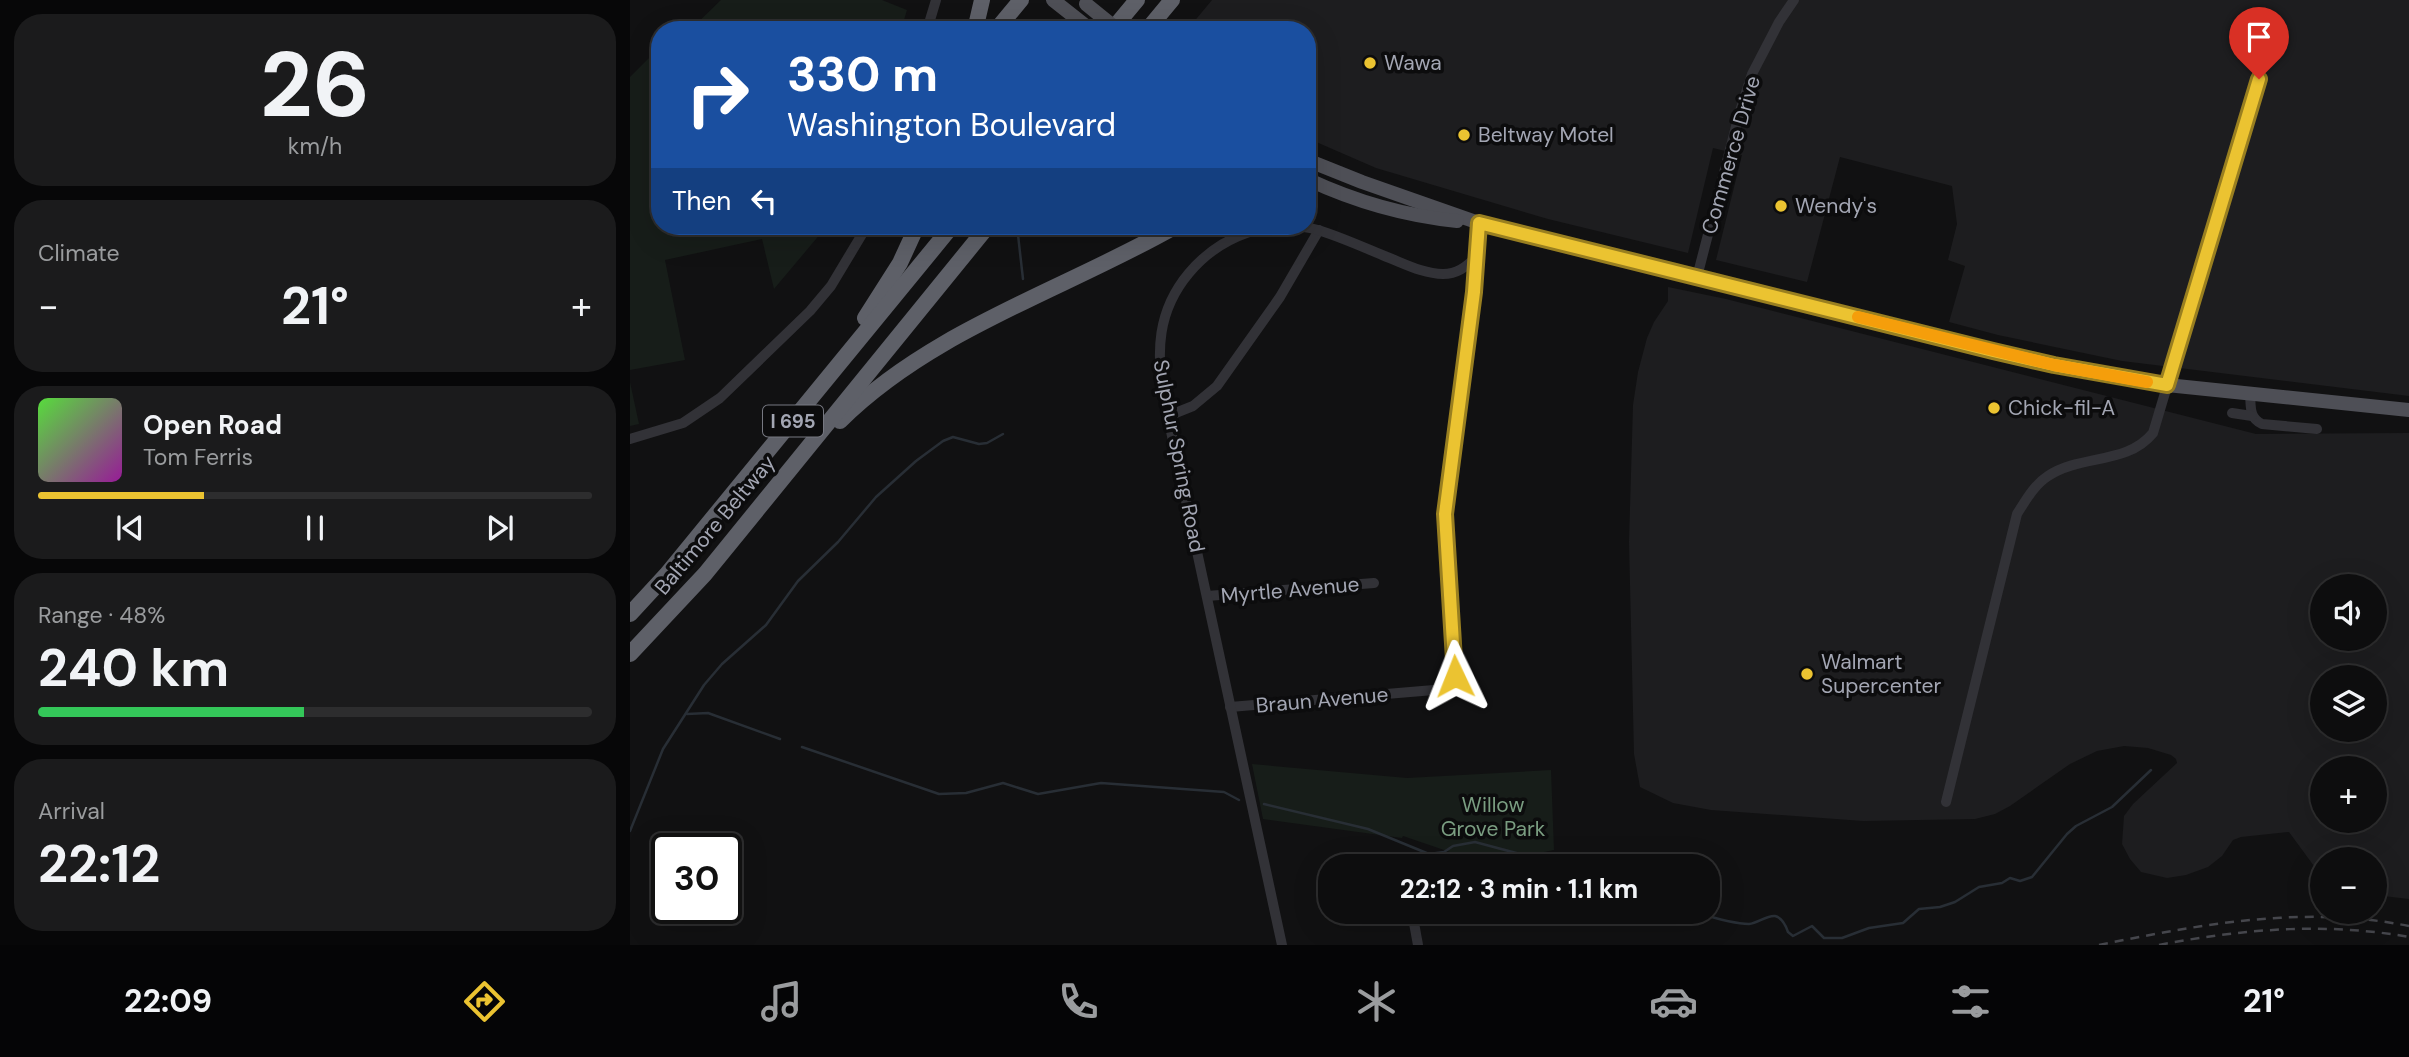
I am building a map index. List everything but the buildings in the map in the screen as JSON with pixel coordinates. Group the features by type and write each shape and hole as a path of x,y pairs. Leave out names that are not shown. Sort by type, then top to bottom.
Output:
{"highway":[{"path":"977,21 982,0"},
{"path":"1004,21 1021,0"},
{"path":"1122,21 1137,0"},
{"path":"1154,21 1172,0"},
{"path":"813,398 887,285 913,235"},
{"name":"Baltimore Beltway","path":"630,614 666,575 813,398 945,235"},
{"name":"Baltimore Beltway","path":"630,654 705,574 981,235"},
{"path":"781,480 868,394 916,360 1159,235"}],"main road":[{"path":"1053,0 1080,21"},
{"path":"1084,2 1105,21"},
{"path":"1316,164 1479,223 2017,356 2167,385 2409,410"},
{"path":"1316,183 1404,213 1479,223"}],"street":[{"path":"930,21 936,0"},
{"name":"Commerce Drive","path":"1697,277 1748,87 1765,48 1794,0"},
{"path":"1946,802 2017,514 2035,486 2047,476 2060,469 2133,450 2153,433 2259,79"},
{"path":"1475,258 1479,223"},
{"name":"Sulphur Spring Road","path":"1316,229 1427,272 1452,273 1465,268 1475,258"},
{"path":"1168,415 1193,406 1217,386 1280,297 1319,230"},
{"path":"630,439 683,423 720,398 810,311 831,286 862,235"},
{"name":"Sulphur Spring Road","path":"1242,235 1213,250 1198,262 1182,281 1165,312 1160,330 1159,369 1282,945"},
{"name":"Braun Avenue","path":"1230,707 1434,690 1447,687 1453,682 1456,668 1445,514 1474,292 1475,258"},
{"path":"2250,394 2252,416"},
{"path":"2232,413 2252,416 2262,424 2317,429"},
{"name":"Myrtle Avenue","path":"1207,596 1374,583"},
{"path":"1415,924 1419,945"}],"shaded area":[{"path":"1212,0 2409,0 2409,396 2122,361 1949,322 1965,266 1948,260 1957,224 1952,186 1840,157 1807,282 1716,260 1742,155 1713,148 1688,253 1548,219 1376,168 1316,142 1316,21 1194,21"},
{"path":"1668,287 1726,299 2256,434 2409,433 2409,899 2387,896 2387,847 2310,847 2310,861 2289,832 2233,840 2222,856 2208,867 2186,875 2167,878 2141,872 2122,844 2124,816 2133,804 2177,763 2171,755 2148,748 2124,746 2097,751 2070,764 2010,806 1995,814 1975,819 1863,821 1711,810 1673,803 1640,787 1634,754 1629,542 1633,405 1638,372 1654,322 1668,301"}],"green space":[{"path":"721,0 882,0 907,10 904,21 699,21"},
{"path":"651,56 651,235 819,235 774,289 762,239 665,260 685,360 630,370 630,77"},
{"path":"630,382 639,424 630,426"},
{"name":"Willow Grove Park","path":"1252,764 1407,778 1551,770 1554,850 1534,854 1456,854 1403,836 1402,838 1263,819"}],"waterway":[{"path":"1018,235 1023,279"},
{"path":"630,831 663,749 704,685 722,664 766,625 798,581 838,542 876,497 943,441 953,437 979,444 987,443 1003,434"},
{"path":"687,714 708,713 780,739"},
{"path":"802,747 939,794 966,793 1003,783 1038,794 1101,783 1224,792 1239,800"},
{"path":"1720,919 1749,924 1775,916 1782,920 1793,936 1812,926 1824,938 1842,938 1869,928 1903,923 1919,909 1955,902 1979,887 2002,883 2010,878 2020,881 2032,877 2067,834 2076,826 2112,807 2151,770"},
{"path":"1264,804 1368,829 1429,854"},
{"path":"1429,854 1475,842 1520,854"}],"railway":[{"path":"2099,945 2215,924 2292,917 2331,917 2409,926"},
{"path":"2159,945 2284,929 2378,932 2409,937"}],"slow traffic":[{"path":"1858,317 2054,365 2147,382"}],"place":[{"name":"Wawa","path":"1370,63"},
{"name":"Beltway Motel","path":"1464,135"},
{"name":"Wendy's","path":"1781,206"},
{"name":"Chick-fil-A","path":"1994,408"},
{"name":"Walmart Supercenter","path":"1807,674"}],"route":[{"path":"1455,676 1456,655 1445,514 1474,292 1479,223 1993,351 2115,377 2167,385 2259,79"}]}
